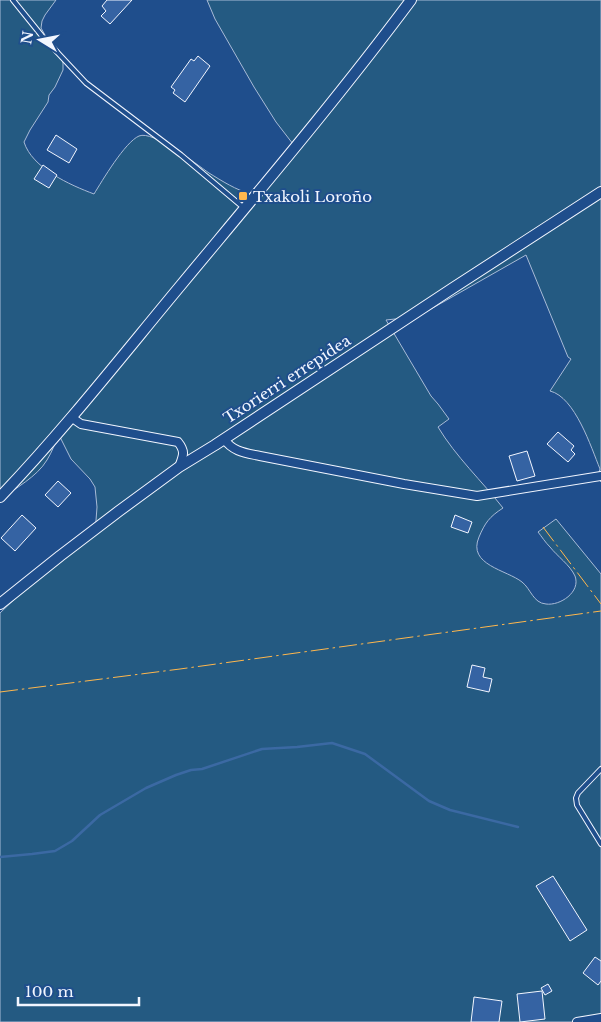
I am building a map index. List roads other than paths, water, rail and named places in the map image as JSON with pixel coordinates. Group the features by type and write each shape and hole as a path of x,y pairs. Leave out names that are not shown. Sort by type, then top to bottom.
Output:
{"street":[{"path":"0,497 71,418 341,91 411,0"},
{"name":"Txorierri errepidea","path":"0,604 119,510 179,467 601,192"},
{"path":"71,418 81,424 178,442 183,448 184,454 179,467"},
{"path":"224,439 228,445 240,452 404,484 477,496 601,476"},
{"path":"577,1022 601,1018"}],"lane":[{"path":"13,0 42,36 86,83 181,155 244,208"},
{"path":"601,769 578,793 576,798 577,805 601,844"}],"waterway":[{"path":"0,857 55,851 72,841 100,815 146,788 176,775 202,769 262,749 332,743 365,754 429,801 450,810 518,827"}],"place":[{"name":"Txakoli Loroño","path":"243,196"}]}
